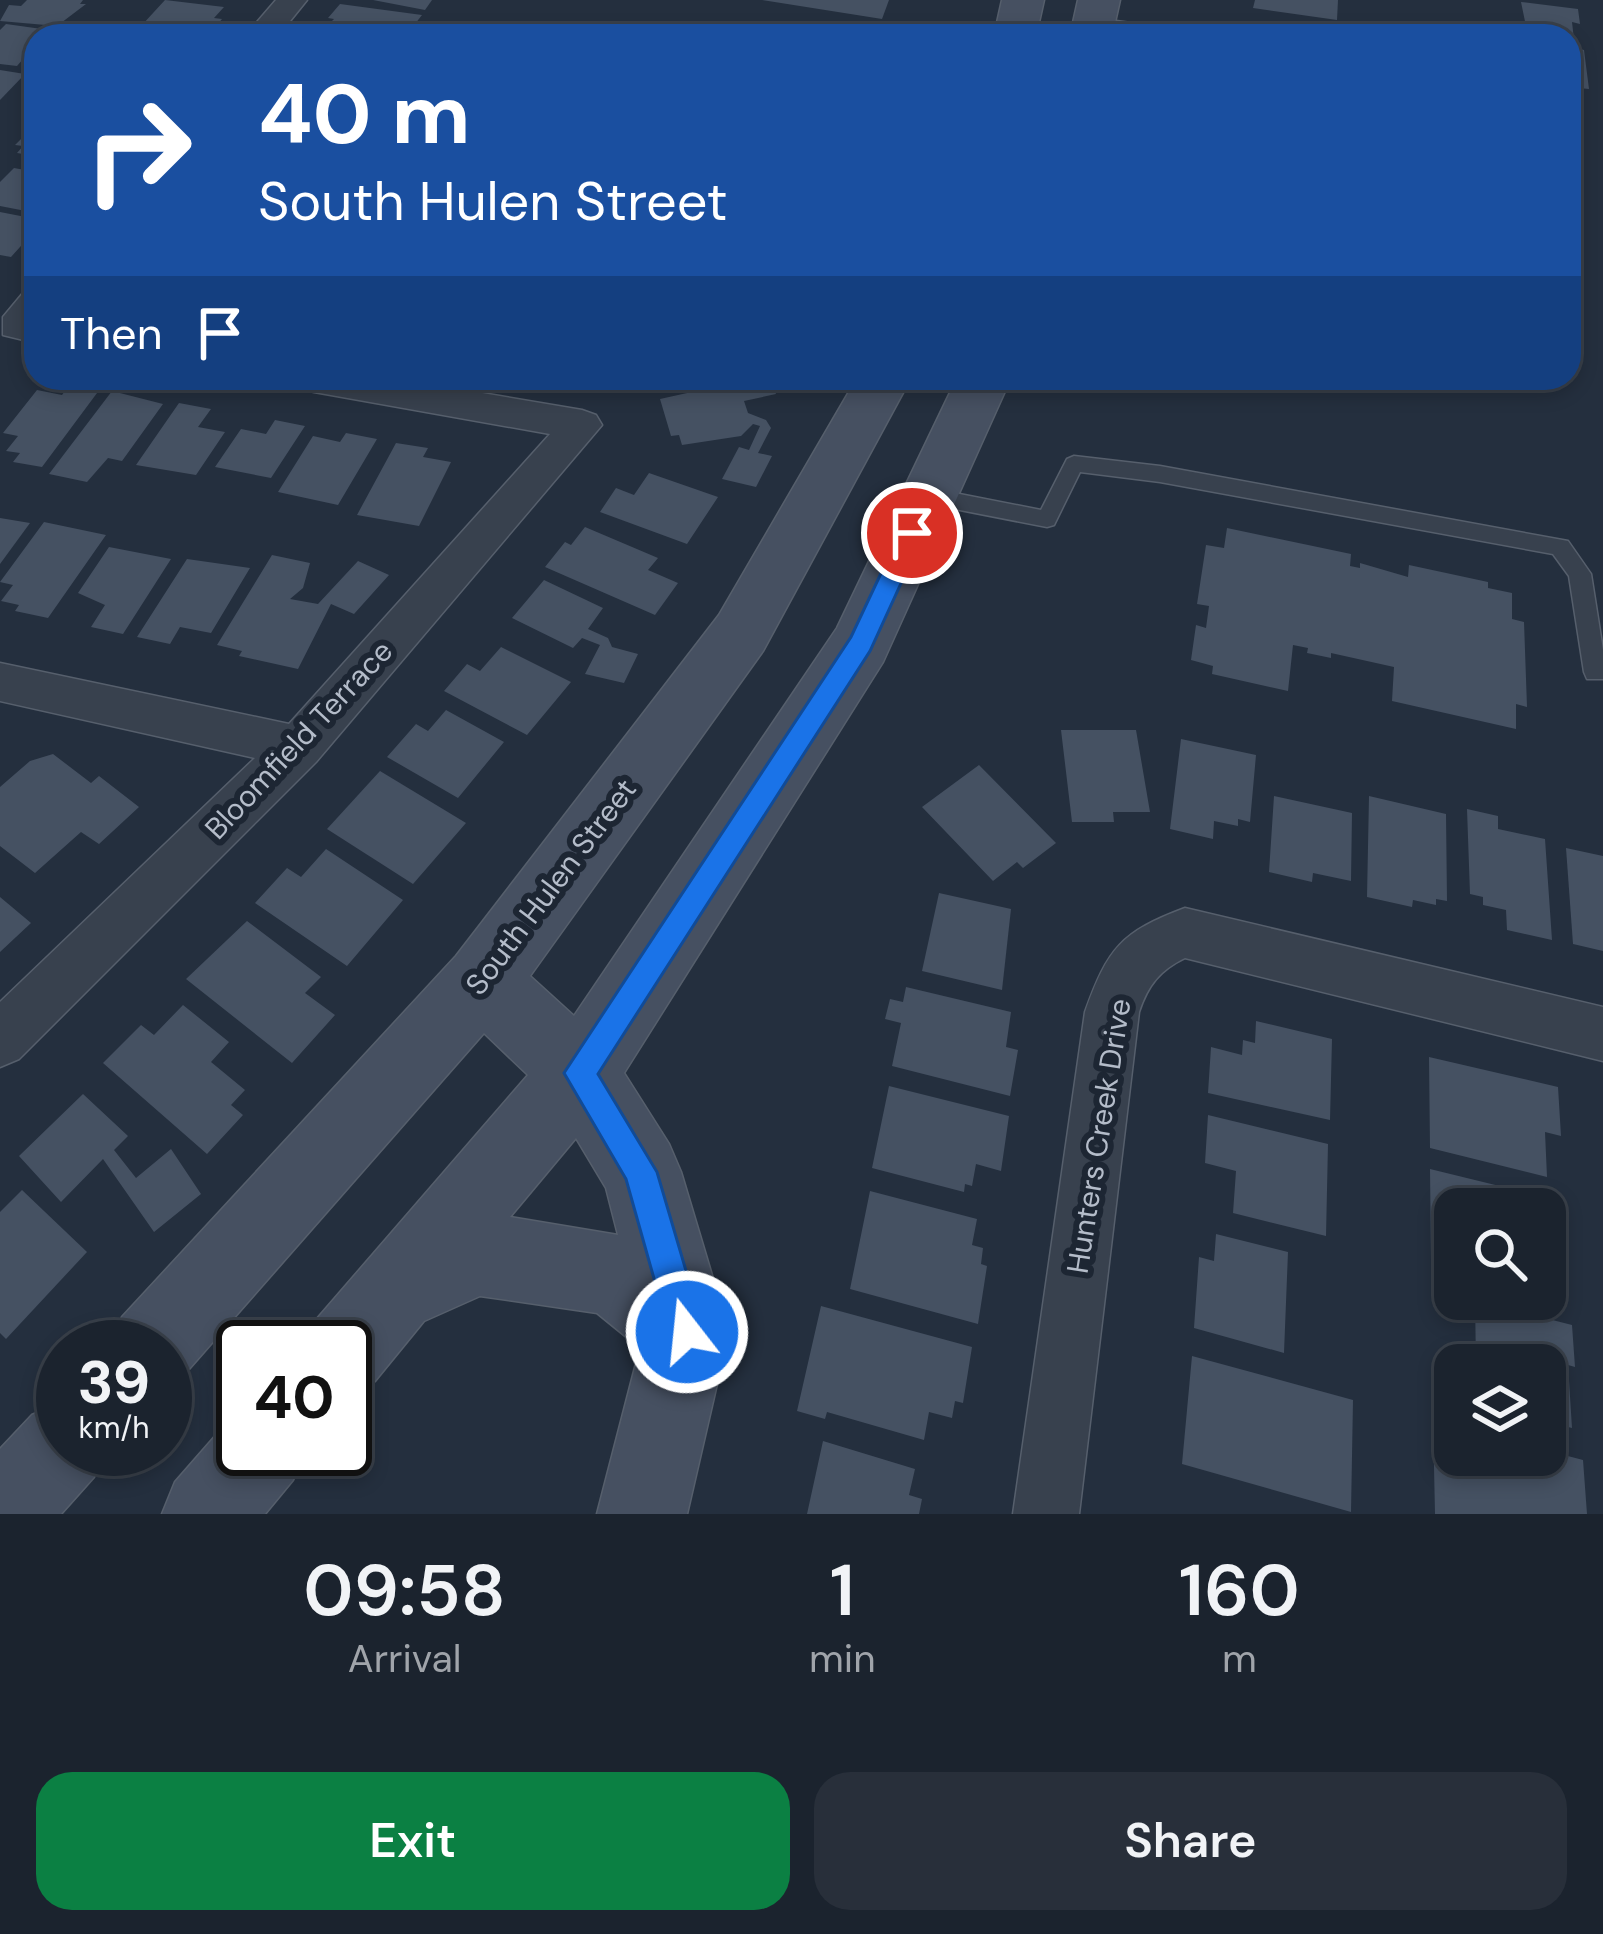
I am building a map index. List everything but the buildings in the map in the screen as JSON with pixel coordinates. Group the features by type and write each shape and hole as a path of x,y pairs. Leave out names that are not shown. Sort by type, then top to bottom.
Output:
{"main road":[{"name":"South Hulen Street","path":"176,1320 482,981 741,633 877,390"},
{"path":"371,1320 580,1073 861,644 978,390"},
{"path":"482,981 580,1073 640,1172 687,1332 642,1514"},
{"path":"372,1320 478,1255 562,1264 617,1276 687,1332"},
{"path":"1,1514 36,1476"},
{"path":"207,1514 239,1476"}],"street":[{"path":"271,24 292,0"},
{"name":"Bloomfield Terrace","path":"0,1040 299,747 582,425 382,390"},
{"path":"0,682 299,747"},
{"name":"Hunters Creek Drive","path":"1046,1514 1112,1012 1125,973 1148,945 1185,933 1603,1034"}],"lane":[{"path":"929,496 1048,519 1074,464 1160,473 1560,548 1580,574 1595,672"}],"route":[{"path":"687,1332 640,1172 580,1073 861,644 912,533"}]}
